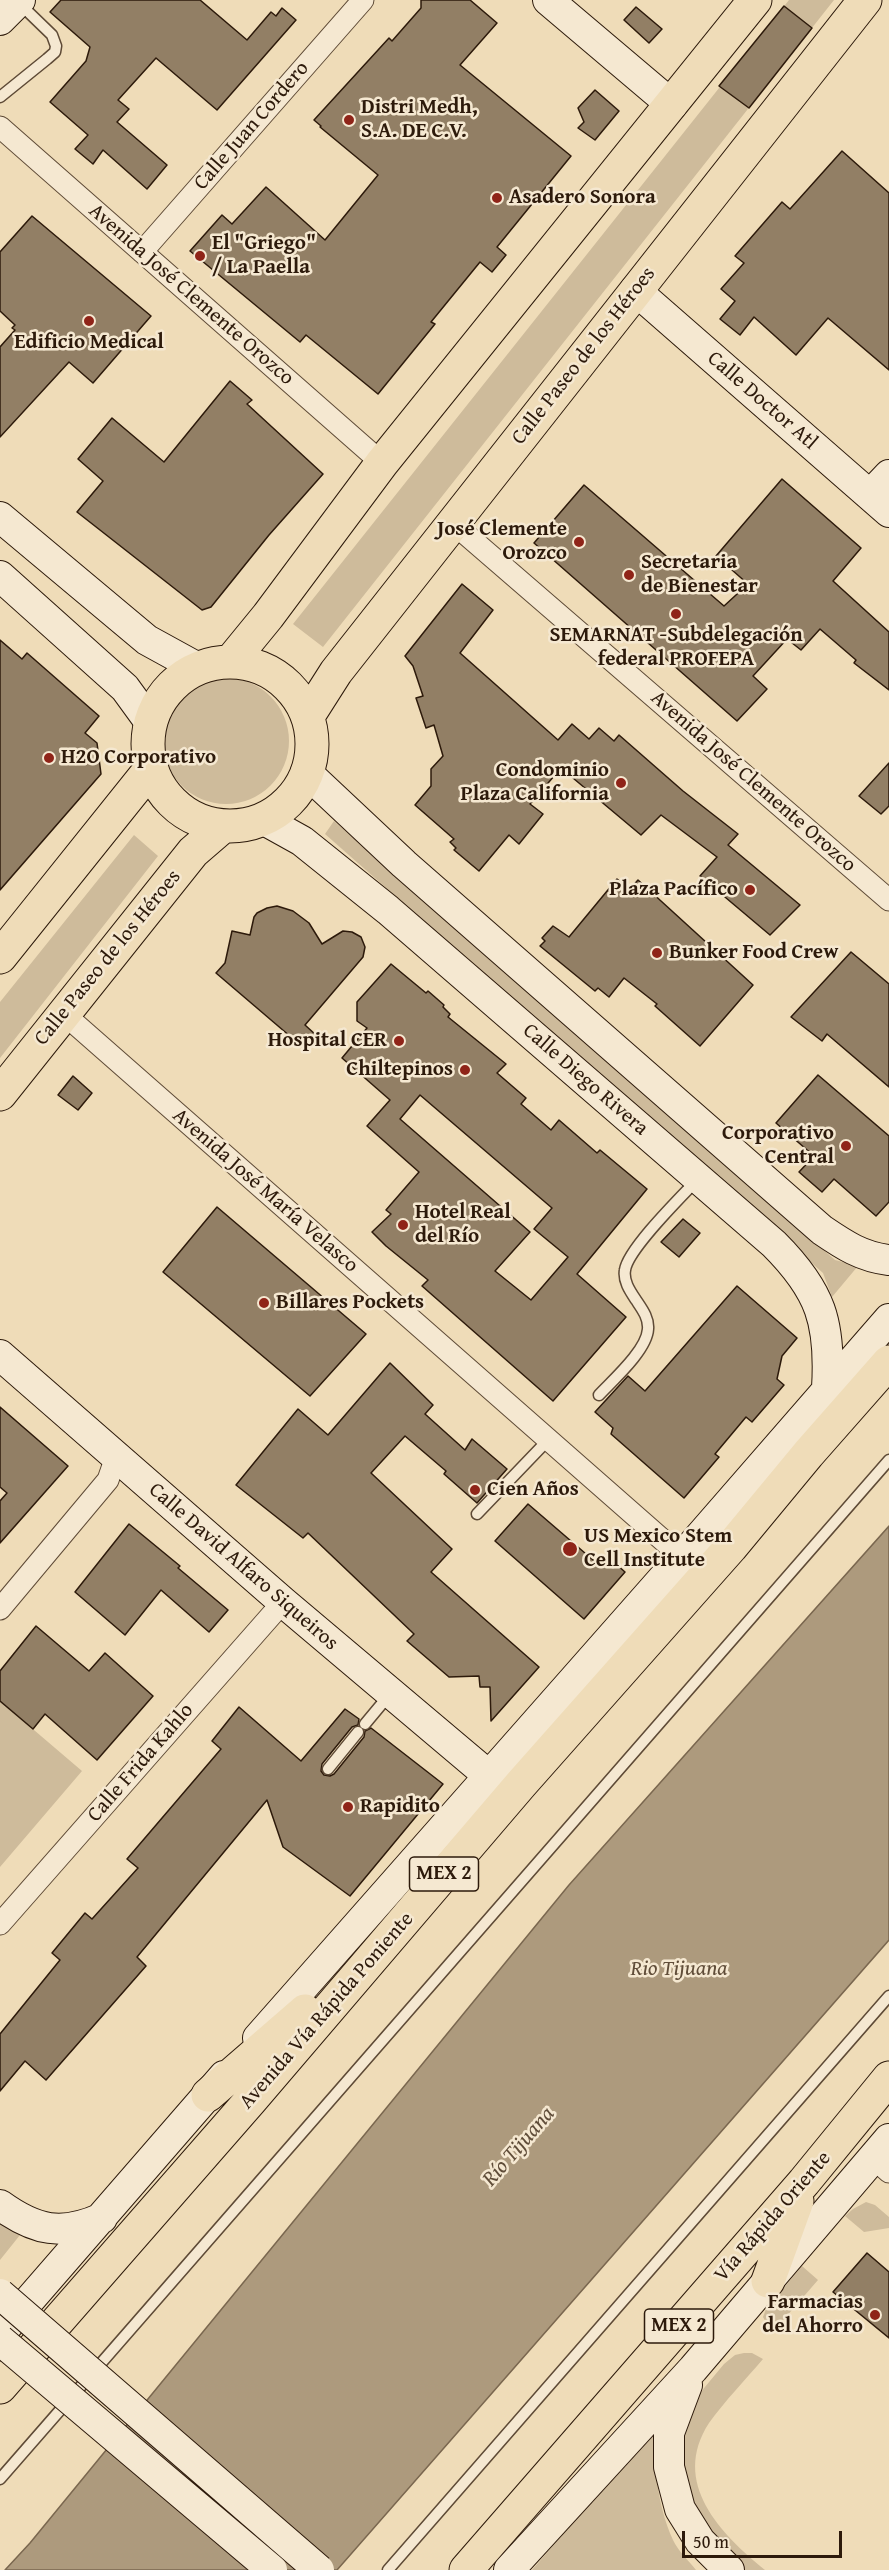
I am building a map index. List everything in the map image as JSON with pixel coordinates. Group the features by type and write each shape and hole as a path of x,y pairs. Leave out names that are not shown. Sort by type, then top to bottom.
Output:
{"main road":[{"path":"232,660 268,616 382,463 755,0"},
{"name":"Calle Paseo de los Héroes","path":"308,716 336,672 865,0"},
{"path":"232,660 262,667 281,678 297,695 308,716 311,732 311,755 297,792 282,809 266,821 236,828 222,827 180,808 162,791 149,771 145,747 149,721 166,693 178,680 198,668 232,660"},
{"path":"1,955 149,771"},
{"name":"Calle Paseo de los Héroes","path":"0,1094 193,852 222,827"},
{"name":"Avenida Vía Rápida Poniente","path":"0,2387 521,1784 731,1547 808,1454 889,1362"},
{"path":"208,2095 388,1939"},
{"name":"Vía Rápida Oriente","path":"466,2570 804,2182 889,2078"},
{"path":"768,2281 804,2182"}],"street":[{"name":"Calle Juan Cordero","path":"142,252 363,0"},
{"path":"549,0 672,105"},
{"name":"Avenida José Clemente Orozco","path":"0,127 382,463"},
{"name":"Calle Doctor Atl","path":"635,290 883,494"},
{"path":"0,517 147,640 198,668"},
{"name":"Avenida José Clemente Orozco","path":"454,524 889,900"},
{"path":"0,576 125,688 149,721"},
{"name":"Calle Diego Rivera","path":"306,772 404,864 822,1230 856,1252 889,1260"},
{"name":"Calle Diego Rivera","path":"266,821 302,841 397,917 586,1080 697,1180 774,1244 804,1279 814,1296 827,1330 829,1352 827,1388"},
{"name":"Avenida José María Velasco","path":"64,1014 682,1557"},
{"name":"Avenida Vía Rápida Poniente","path":"0,2334 889,1318"},
{"name":"Calle David Alfaro Siqueiros","path":"0,1355 118,1469 283,1602 488,1774"},
{"path":"0,1609 118,1469"},
{"name":"Calle Frida Kahlo","path":"0,1924 283,1602"},
{"path":"510,2570 693,2369 768,2281 884,2156"},
{"path":"0,2205 42,2229 63,2230 82,2227 102,2218"},
{"path":"0,2294 319,2570"},
{"path":"0,2340 272,2570"},
{"path":"693,2369 669,2433 669,2467 680,2509 700,2541 729,2570"}],"lane":[{"path":"0,97 47,59 56,46 52,35 12,7"},
{"path":"599,1395 638,1351 648,1332 646,1318 628,1289 625,1278 627,1263 644,1239 697,1180"},
{"path":"477,1514 548,1440"},
{"path":"0,2479 889,1460"},
{"path":"328,1768 390,1694"},
{"path":"388,2570 889,1996"}],"shaded area":[{"path":"789,0 834,0 323,647 293,624"},
{"path":"226,678 250,683 270,697 284,717 289,741 284,765 270,785 250,799 226,804 202,799 182,785 168,765 163,741 168,717 182,697 202,683"},
{"path":"334,821 835,1260 858,1266 832,1297 823,1273 325,834"},
{"path":"134,835 158,856 0,1058 0,1002"},
{"path":"0,1701 82,1771 0,1867"},
{"path":"866,2202 875,2205 889,2217 889,2228 864,2232 845,2216"},
{"path":"0,2221 20,2235 0,2260"},
{"path":"802,2266 818,2280 772,2333 763,2317 766,2309"},
{"path":"752,2353 763,2359 709,2423 698,2445 695,2466 698,2486 706,2506 732,2540 765,2570 743,2570 692,2510 681,2470 681,2433 700,2393 724,2364 735,2355"},
{"path":"655,2428 656,2471 663,2513 675,2544 696,2570 532,2570"}],"water":[{"name":"Rio Tijuana","path":"889,1526 889,1940 337,2570 5,2570 30,2543 569,1885"}],"building":[{"path":"61,0 200,0 247,40 271,12 276,16 282,8 296,20 217,110 156,58 118,100 129,109 117,122 167,165 147,189 103,150 93,164 75,149 88,135 50,102 86,61 90,47 50,12"},
{"path":"421,0 470,0 497,23 460,65 571,156 497,247 506,255 492,272 480,262 431,322 435,324 378,394 306,335 300,342 190,251 222,215 232,224 266,187 325,240 378,175 314,120 389,38 392,41 421,8"},
{"path":"784,6 812,28 749,108 719,86"},
{"path":"636,7 662,29 649,43 624,20"},
{"path":"595,90 619,111 595,140 578,128 584,122 578,108"},
{"path":"842,151 889,193 889,370 828,318 796,355 754,317 740,335 720,319 735,301 721,289 744,263 735,256 782,202 790,209"},
{"path":"32,216 151,316 93,383 69,362 0,437 0,347 15,330 12,328 15,325 0,311 0,252"},
{"path":"230,381 252,400 247,404 323,474 269,535 211,607 202,610 77,512 103,481 78,459 112,418 164,462"},
{"path":"782,479 861,548 833,581 889,632 889,690 854,663 856,660 820,629 801,650 787,639 753,676 767,689 737,721 534,543 584,485 724,606 748,584 716,556"},
{"path":"462,584 493,610 460,653 558,740 572,724 589,739 599,728 614,741 619,735 683,791 738,834 728,845 800,905 770,935 700,876 717,857 661,815 641,835 561,768 530,804 543,814 519,844 509,835 479,871 454,850 456,848 450,842 454,839 415,805 431,786 431,769 443,756 434,725 426,728 416,698 423,696 413,666 405,656"},
{"name":"H2O Corporativo","path":"0,640 22,659 27,653 99,716 85,733 97,743 101,774 0,890"},
{"path":"889,763 889,806 881,814 859,796"},
{"path":"617,879 630,889 638,880 753,985 700,1046 655,1006 657,1004 624,978 609,997 598,988 595,991 540,946 545,941 542,938 553,926 569,937"},
{"path":"277,906 293,911 309,923 322,944 343,931 352,932 361,937 365,947 363,957 305,1025 317,1036 305,1049 216,973 225,963 232,931 250,935 257,913"},
{"path":"851,952 889,984 889,1087 827,1034 822,1041 791,1017"},
{"path":"391,964 426,993 428,991 444,1005 443,1007 450,1014 448,1017 506,1064 497,1073 526,1098 521,1104 551,1130 559,1120 597,1153 600,1150 647,1189 577,1274 626,1317 553,1401 422,1286 428,1280 372,1232 391,1214 386,1210 419,1172 367,1126 390,1100 342,1058 367,1028 357,1021 357,1002","holes":["420,1095 552,1208 534,1229 568,1257 531,1300 495,1271 530,1232 400,1119"]},
{"name":"Corporativo Central","path":"818,1075 889,1136 889,1202 876,1216 834,1179 822,1192 799,1172 814,1156 776,1123"},
{"path":"73,1076 92,1093 78,1110 58,1095"},
{"name":"Billares Pockets","path":"217,1207 366,1334 310,1396 163,1272"},
{"path":"683,1219 700,1233 679,1257 661,1242"},
{"path":"737,1286 797,1338 782,1356 777,1379 784,1385 752,1422 746,1417 715,1454 719,1457 684,1498 611,1434 613,1428 595,1412 628,1376 645,1391"},
{"path":"390,1363 433,1405 425,1414 465,1450 472,1439 507,1469 477,1503 444,1474 446,1471 405,1436 371,1473 452,1549 431,1572 539,1667 491,1721 490,1687 480,1687 479,1676 449,1677 407,1641 414,1634 308,1533 303,1538 236,1485 298,1409 328,1435"},
{"path":"0,1407 68,1466 0,1543 0,1501 7,1493 0,1487"},
{"path":"528,1504 600,1566 608,1557 625,1572 584,1619 495,1541"},
{"path":"129,1524 228,1610 209,1632 161,1590 125,1635 75,1592"},
{"path":"36,1626 89,1671 105,1653 153,1696 97,1760 45,1714 33,1729 0,1701 0,1671"},
{"path":"239,1707 301,1761 345,1709 359,1719 358,1725 352,1727 322,1764 321,1771 324,1775 334,1774 364,1737 365,1731 371,1728 443,1784 350,1896 283,1847 267,1800 137,1957 146,1966 46,2080 25,2061 0,2091 0,2034 60,1960 52,1953 85,1913 92,1919 138,1868 127,1859 221,1749 212,1741"},
{"name":"Farmacias del Ahorro","path":"867,2253 889,2272 889,2338 833,2292"}],"place":[{"name":"Distri Medh, S.A. DE C.V.","path":"349,120"},
{"name":"Asadero Sonora","path":"497,198"},
{"name":"El \"Griego\" / La Paella","path":"200,256"},
{"name":"Edificio Medical","path":"89,321"},
{"name":"José Clemente Orozco","path":"579,542"},
{"name":"Secretaria de Bienestar","path":"629,575"},
{"name":"SEMARNAT -Subdelegación federal PROFEPA","path":"676,614"},
{"name":"H2O Corporativo","path":"49,758"},
{"name":"Condominio Plaza California","path":"621,783"},
{"name":"Plaza Pacífico","path":"750,890"},
{"name":"Bunker Food Crew","path":"657,953"},
{"name":"Hospital CER","path":"399,1041"},
{"name":"Chiltepinos","path":"465,1070"},
{"name":"Corporativo Central","path":"846,1146"},
{"name":"Hotel Real del Río","path":"403,1225"},
{"name":"Billares Pockets","path":"264,1303"},
{"name":"Cien Años","path":"475,1490"},
{"name":"US Mexico Stem Cell Institute","path":"570,1549"},
{"name":"Rapidito","path":"348,1807"},
{"name":"Farmacias del Ahorro","path":"875,2315"}],"water label":[{"name":"Río Tijuana","path":"519,2147"}]}
